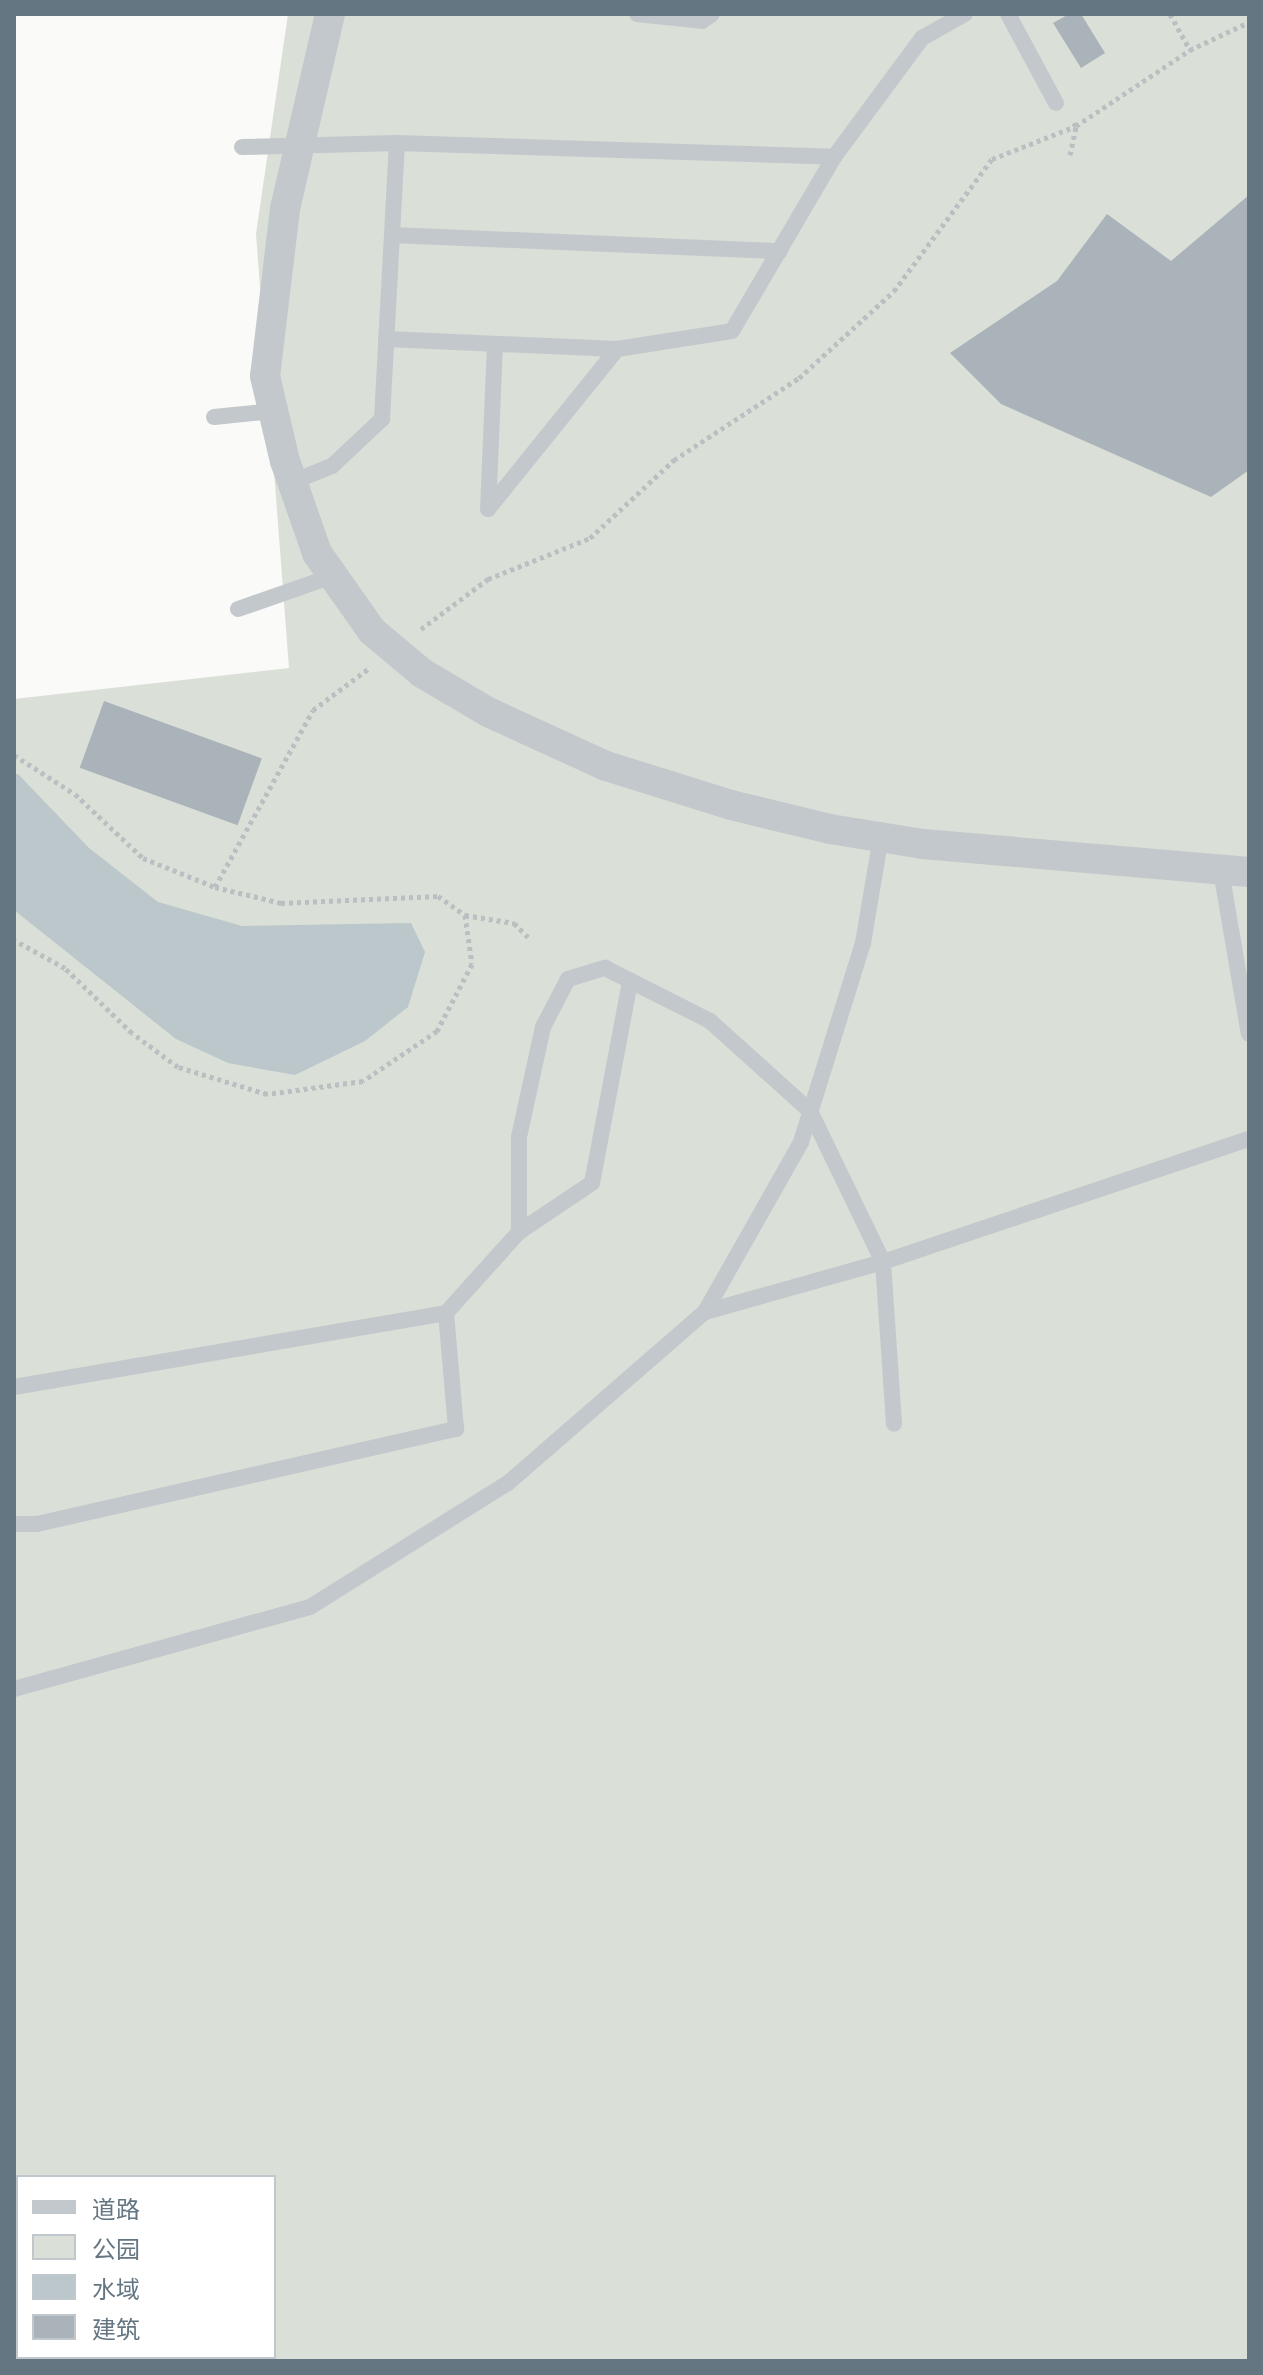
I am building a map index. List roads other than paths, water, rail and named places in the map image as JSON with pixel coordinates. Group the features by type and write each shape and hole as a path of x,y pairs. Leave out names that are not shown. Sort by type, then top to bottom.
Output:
{"street":[{"path":"330,14 297,144 269,309 265,376 292,482 317,553 372,631 422,673 488,712 606,766 731,805 881,837 1025,856 1235,872"}],"lane":[{"path":"637,14 702,21 712,14"},
{"path":"386,339 617,349 732,331 834,157 922,38 965,14"},
{"path":"1008,14 1056,103"},
{"path":"292,482 332,466 382,419 397,143"},
{"path":"242,147 397,143 834,157"},
{"path":"392,235 780,251"},
{"path":"495,344 488,509 617,349"},
{"path":"214,417 273,411"},
{"path":"238,609 333,576"},
{"path":"14,1689 310,1607 508,1483 705,1312 801,1142 863,943 881,837"},
{"path":"1235,872 1249,1034"},
{"path":"519,1232 519,1137 543,1027 568,979 605,968 710,1021 810,1111 883,1262 894,1424"},
{"path":"14,1387 446,1313 519,1232 592,1183 630,981"},
{"path":"705,1312 883,1262 1249,1139"},
{"path":"14,1524 37,1524 456,1429 446,1313"}],"water":[{"path":"18,774 89,848 158,902 242,926 411,923 425,952 408,1007 365,1041 295,1075 228,1063 176,1039 14,910 14,775"}]}
